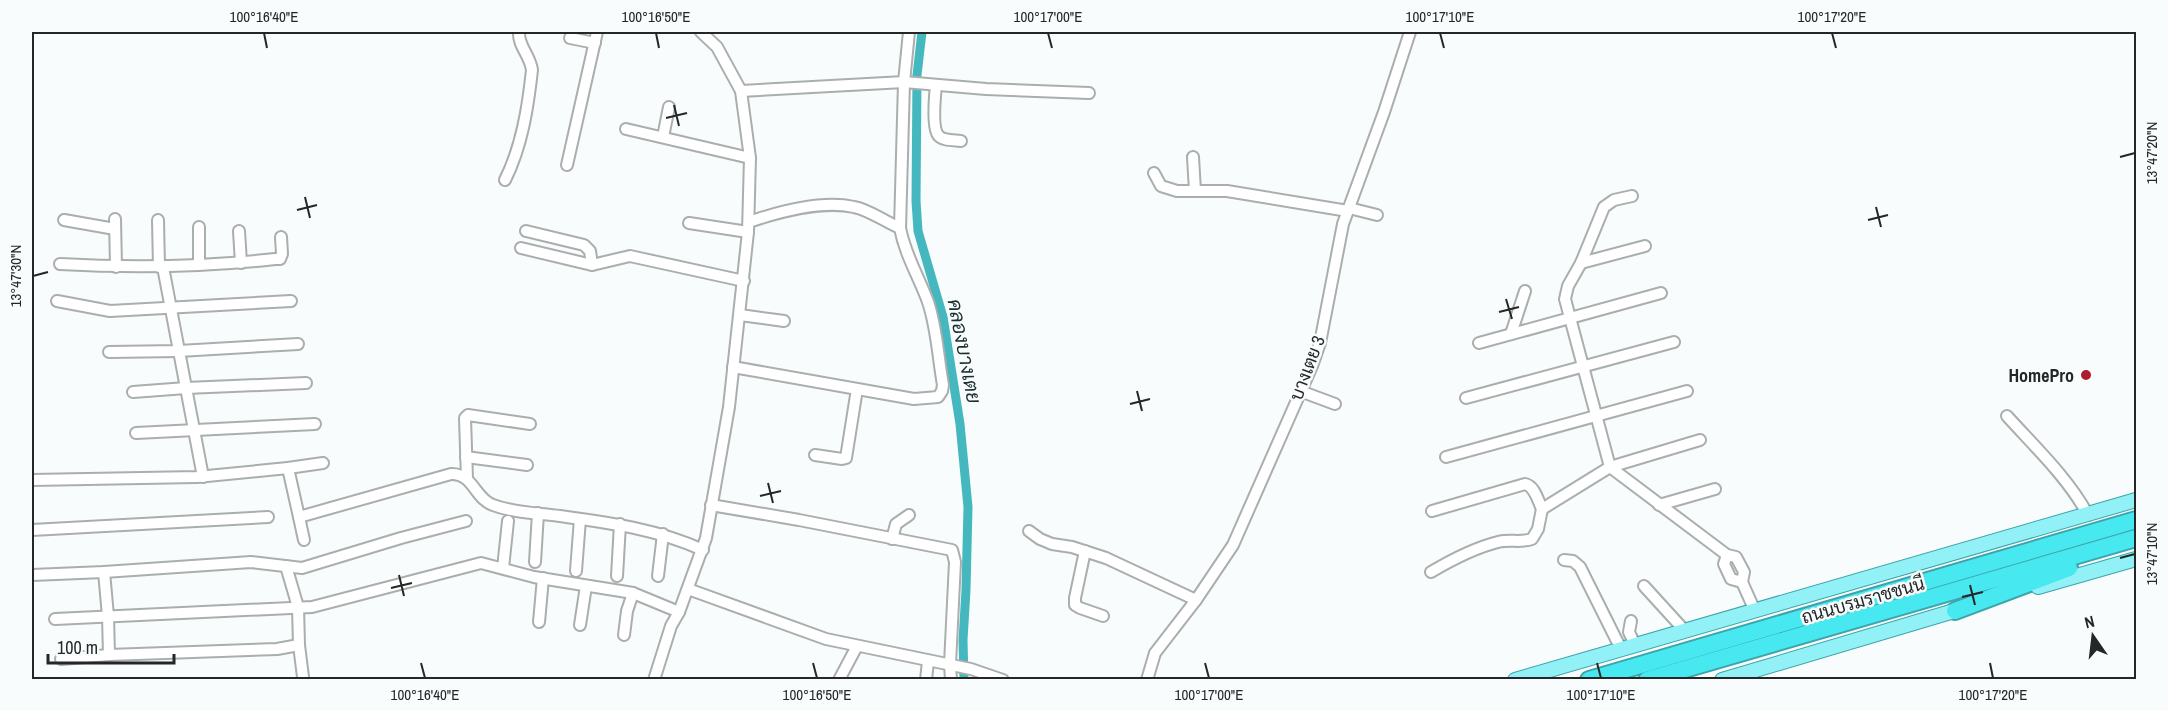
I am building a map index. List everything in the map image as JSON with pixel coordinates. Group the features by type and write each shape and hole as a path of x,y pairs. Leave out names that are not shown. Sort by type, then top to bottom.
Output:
{"highway":[{"name":"ถนนบรมราชชนนี","path":"1589,680 2136,520"},
{"name":"ถนนบรมราชชนนี","path":"1647,680 2136,540"},
{"path":"1955,611 2136,540"}],"main road":[{"path":"1515,680 2136,500"},
{"path":"1722,680 2136,559"}],"street":[{"path":"505,180 517,153 531,78 531,60 520,44 519,32"},
{"path":"654,680 671,626 679,612 703,550 729,407 749,227 750,158 741,91 717,47 701,32"},
{"path":"733,367 914,399 934,399 942,392 928,303 906,252 900,228 912,83 909,32"},
{"name":"บางเตย 3","path":"1148,680 1155,653 1197,600 1233,545 1320,343 1339,242 1348,210 1410,32"},
{"path":"567,165 596,37 570,38"},
{"path":"741,91 912,83 1089,93"},
{"path":"936,85 935,128 938,136 961,141"},
{"path":"663,137 669,107"},
{"path":"626,129 750,158"},
{"path":"1193,157 1195,191"},
{"path":"1154,173 1161,186 1167,189 1227,191 1377,215"},
{"path":"1632,196 1614,200 1604,207 1581,263 1566,292 1565,299 1610,468 1727,555 1736,557 1744,572 1742,582 1755,611"},
{"path":"689,223 749,227 791,209 833,205 854,207 900,228"},
{"path":"64,220 115,224 116,267"},
{"path":"158,220 161,267 203,477"},
{"path":"199,227 199,265"},
{"path":"239,231 241,263"},
{"path":"526,231 584,245 590,251 592,265"},
{"path":"60,264 161,267 280,259 282,254 280,237"},
{"path":"1581,263 1645,246"},
{"path":"521,248 592,265 630,256 744,281"},
{"path":"1511,334 1525,291"},
{"path":"1479,343 1661,293"},
{"path":"57,301 110,311 291,301"},
{"path":"740,315 784,321"},
{"path":"1466,398 1674,342"},
{"path":"109,352 179,351 298,344"},
{"path":"133,392 306,383"},
{"path":"815,455 842,459 848,455 857,389"},
{"path":"1300,391 1335,404"},
{"path":"1446,457 1687,391"},
{"path":"467,479 465,418 468,415 530,424"},
{"path":"2007,416 2047,460 2088,515"},
{"path":"136,433 315,424"},
{"path":"1542,509 1610,468 1700,440"},
{"path":"466,457 527,465"},
{"path":"32,480 203,477 323,463"},
{"path":"288,468 304,540"},
{"path":"299,517 459,473 489,504 507,510 620,524 675,537 703,550"},
{"path":"1431,572 1464,553 1482,547 1500,542 1532,539 1539,529 1542,509 1533,489 1525,484 1432,512"},
{"path":"1659,505 1715,489"},
{"path":"711,505 952,550 955,562 951,680"},
{"path":"535,562 538,513"},
{"path":"892,538 896,524 909,515"},
{"path":"32,530 268,517"},
{"path":"576,571 580,519"},
{"path":"32,575 251,562 302,568 466,521"},
{"path":"503,568 508,521"},
{"path":"617,576 620,524"},
{"path":"1029,531 1052,544 1106,558 1197,600"},
{"path":"658,576 663,534"},
{"path":"1085,551 1075,605 1103,616"},
{"path":"1564,560 1573,561 1580,567 1621,649"},
{"path":"55,619 312,607 475,563 489,563 543,578 633,594 679,612"},
{"path":"286,566 298,606 303,677"},
{"path":"104,572 109,655"},
{"path":"539,622 543,578"},
{"path":"580,626 586,586"},
{"path":"1644,586 1685,631"},
{"path":"688,589 807,634 970,669 1004,680"},
{"path":"624,635 627,611 633,594"},
{"path":"1631,621 1629,632 1635,645"},
{"path":"61,659 277,649 299,645"},
{"path":"839,680 857,646"},
{"path":"926,680 928,661"}],"waterway":[{"name":"คลองบางเตย","path":"922,32 917,75 916,201 918,231 943,317 960,424 968,507 963,640 964,680"}],"place":[{"name":"HomePro","path":"2086,375"}]}
